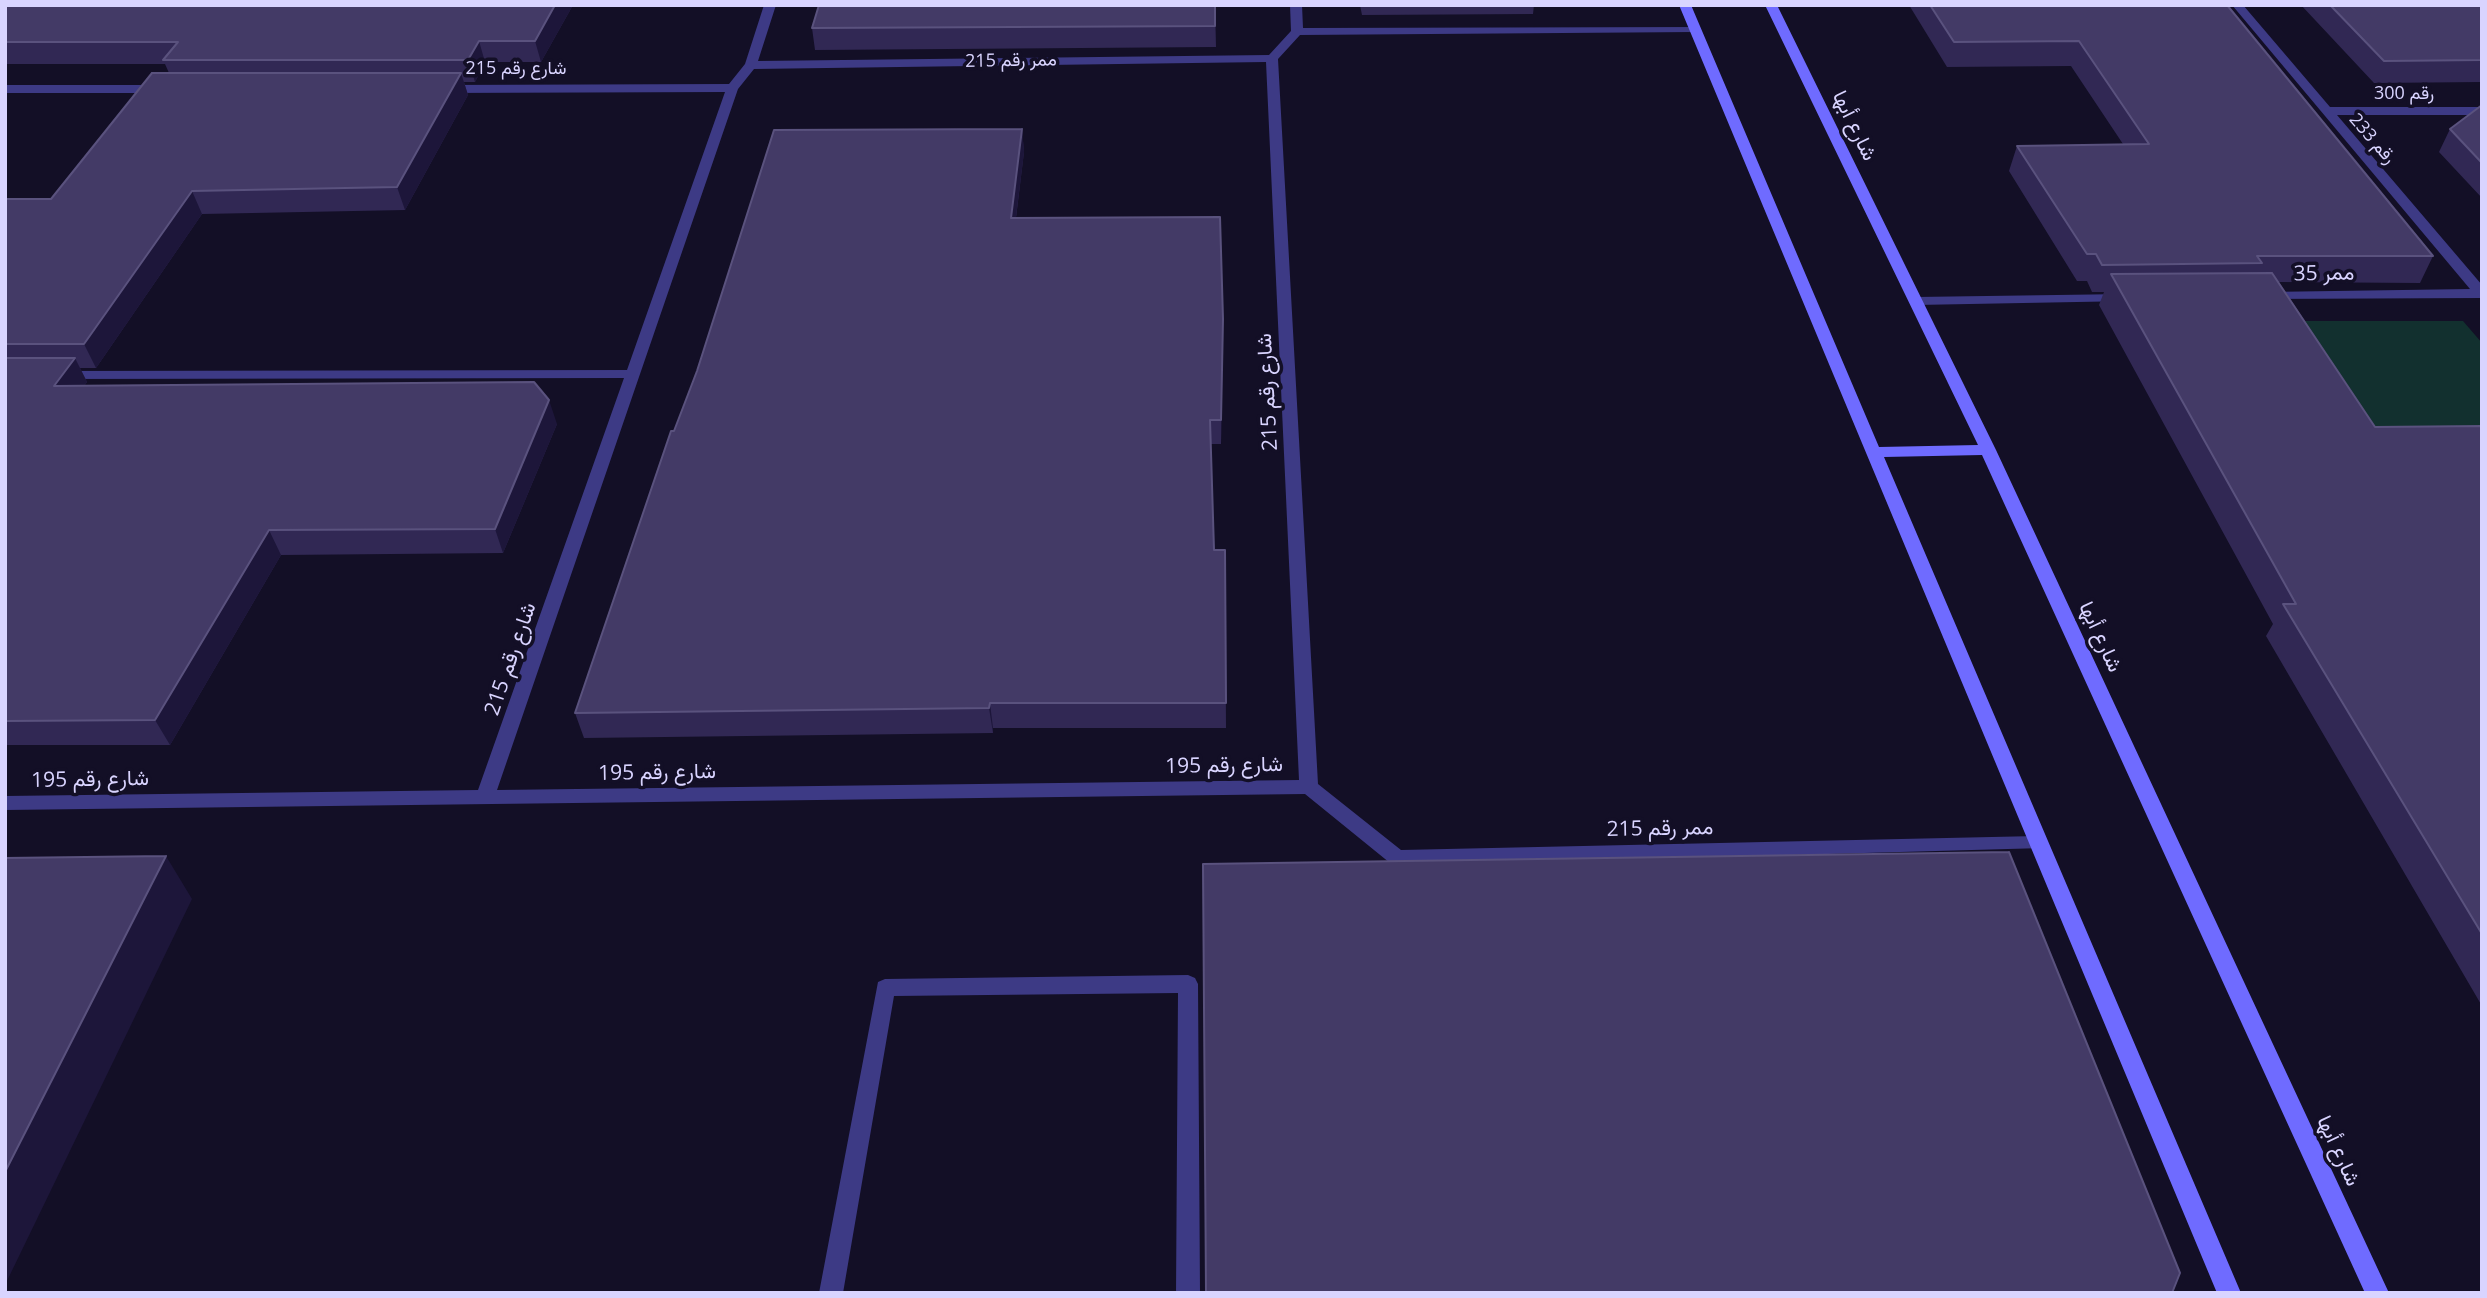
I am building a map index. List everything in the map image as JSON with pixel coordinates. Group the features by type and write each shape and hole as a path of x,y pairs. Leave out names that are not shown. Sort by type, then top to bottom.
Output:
{"street":[{"name":"شارع رقم 215","path":"485,798 732,88 751,65 770,5"},
{"path":"1296,5 1297,32"},
{"path":"1685,5 2229,1293"},
{"name":"شارع أبها","path":"1771,5 1988,450 2377,1293"},
{"name":"رقم 233","path":"2237,5 2481,293"},
{"path":"1272,58 1297,32 1695,29"},
{"name":"شارع رقم 215","path":"1272,58 1309,787"},
{"name":"ممر رقم 215","path":"751,65 1272,58"},
{"name":"شارع رقم 215","path":"424,89 732,88"},
{"path":"5,89 173,89"},
{"name":"رقم 300","path":"2325,111 2482,111"},
{"name":"ممر 35","path":"2247,296 2481,293"},
{"path":"1916,301 2137,298"},
{"path":"47,375 631,374"},
{"path":"1873,452 1988,450"},
{"name":"ممر رقم 215","path":"1309,787 1397,858 2037,843"},
{"name":"شارع رقم 195","path":"5,803 1309,787"},
{"path":"831,1293 885,988 1188,984 1188,1293"}],"green space":[{"path":"2269,321 2463,321 2482,343 2482,454 2362,454"}],"building":[{"path":"5,5 555,5 535,41 479,41 468,60 163,60 178,42 5,42"},
{"path":"819,5 1215,5 1215,26 812,28"},
{"path":"1930,5 2227,5 2433,256 2257,256 2262,263 2102,265 2096,254 2087,254 2017,146 2149,144 2079,41 1954,42"},
{"path":"2330,5 2482,5 2482,60 2384,61"},
{"path":"152,73 461,73 397,187 192,191 84,344 5,344 5,199 51,199"},
{"path":"2482,105 2482,163 2450,129"},
{"path":"1022,129 1011,218 1220,217 1223,319 1221,420 1210,420 1214,550 1225,550 1226,703 990,703 989,708 575,713 671,431 674,431 697,371 774,130"},
{"path":"2272,273 2375,427 2482,426 2482,934 2283,604 2296,604 2111,274"},
{"path":"5,358 75,358 54,386 534,382 549,400 495,529 269,530 155,720 5,721"},
{"path":"2009,852 2180,1273 2172,1293 1206,1293 1203,864"},
{"path":"166,856 5,1172 5,858"}]}
